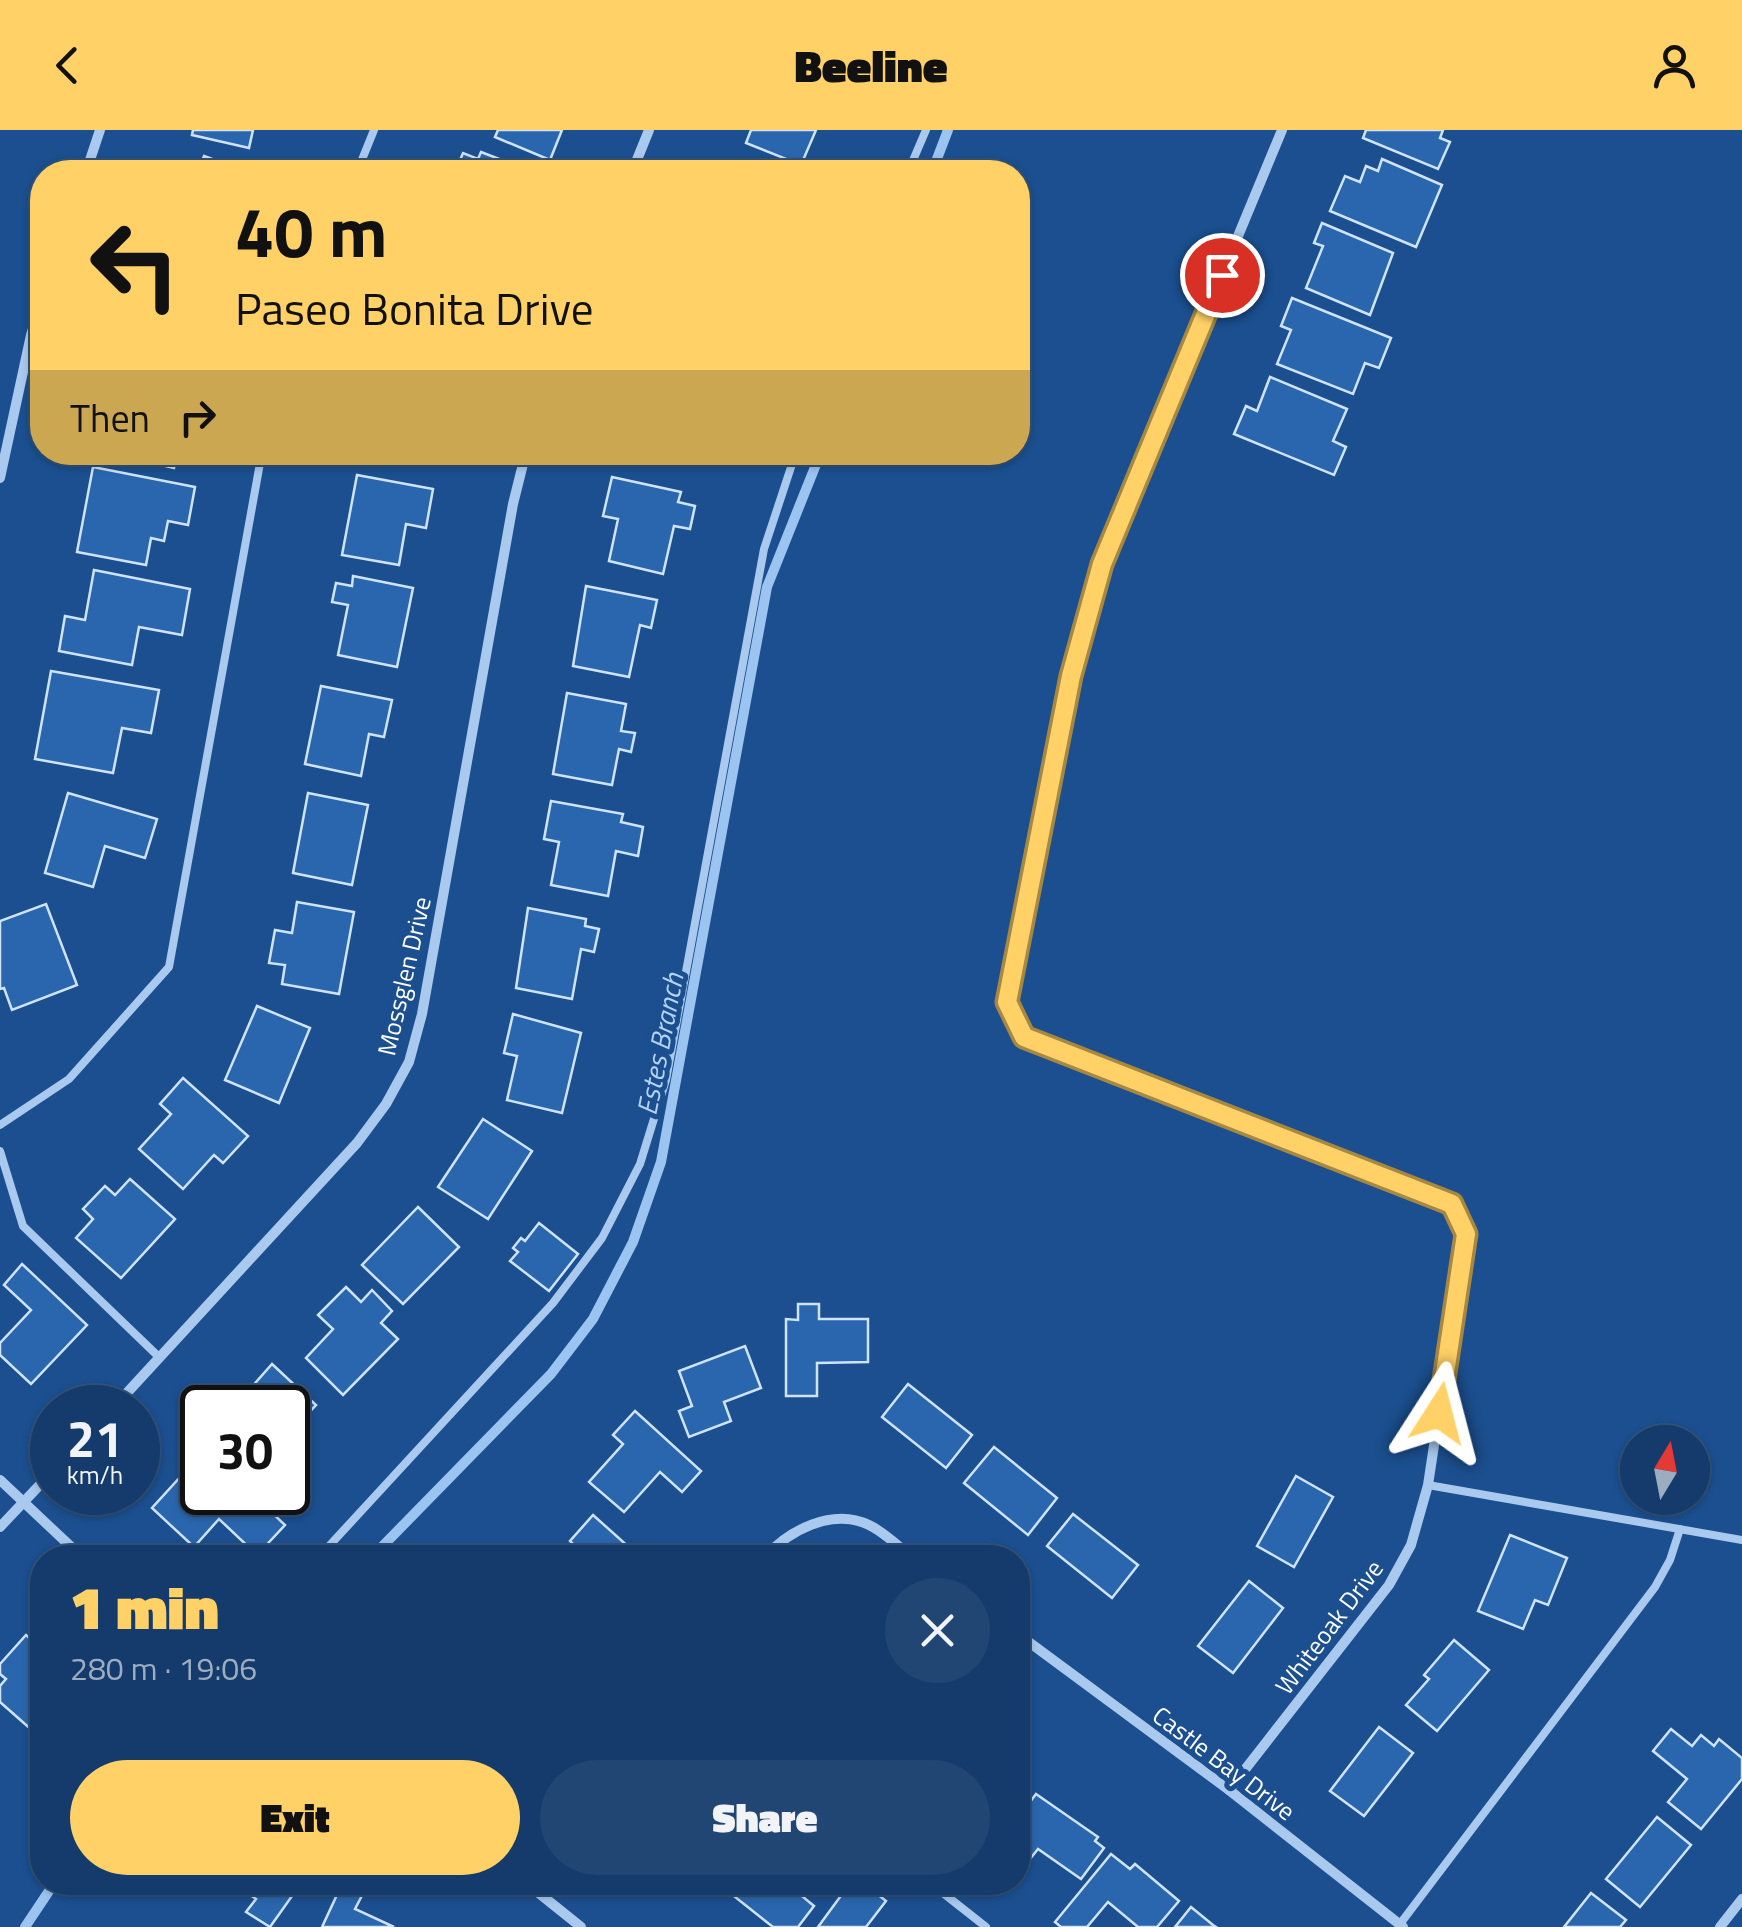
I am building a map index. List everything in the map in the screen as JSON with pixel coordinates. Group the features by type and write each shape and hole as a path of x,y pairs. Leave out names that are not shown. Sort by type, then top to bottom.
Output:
{"street":[{"path":"90,160 100,130"},
{"path":"637,160 650,130"},
{"name":"Whiteoak Drive","path":"1230,1790 1390,1585 1410,1545 1428,1485 1466,1234 1452,1204 1024,1037 1007,1002 1071,676 1102,564 1282,130"},
{"path":"0,478 30,340"},
{"name":"Mossglen Drive","path":"135,1385 357,1143 386,1104 408,1062 422,1014 523,465"},
{"path":"0,1480 70,1545"},
{"path":"0,1527 30,1496"},
{"path":"778,1545 797,1528 832,1520 867,1524 895,1545"},
{"name":"Castle Bay Drive","path":"1030,1643 1230,1790 1401,1926"},
{"path":"540,1895 581,1927"},
{"path":"1720,1927 1742,1899"}],"lane":[{"path":"362,160 374,130"},
{"path":"913,160 926,130"},
{"path":"0,1125 69,1079 170,966 260,465"},
{"path":"330,1545 553,1303 602,1238 634,1180 666,1080 764,549 792,465"},
{"path":"0,1152 23,1226 160,1358"},
{"path":"1428,1485 1742,1540"},
{"path":"1401,1926 1654,1588 1670,1560 1680,1529"},
{"path":"945,1895 986,1927"}],"building":[{"path":"193,130 253,130 249,148 192,135"},
{"path":"498,130 562,130 550,160 495,137"},
{"path":"751,130 816,130 803,160 788,160 746,143"},
{"path":"1366,130 1443,130 1440,138 1450,142 1438,169 1363,138"},
{"path":"481,152 502,160 460,160 463,153 478,159"},
{"path":"1382,159 1442,185 1416,247 1330,211 1345,176 1360,182 1366,166 1378,171"},
{"path":"1322,223 1393,253 1370,315 1306,288 1323,246 1314,243"},
{"path":"1292,298 1391,338 1379,368 1365,363 1353,394 1277,364 1291,330 1281,326"},
{"path":"1270,377 1347,409 1333,441 1346,447 1334,475 1234,434 1246,406 1257,411"},
{"path":"93,467 195,487 188,525 168,521 164,541 151,538 146,565 77,552"},
{"path":"357,475 433,489 426,528 406,524 399,565 342,555"},
{"path":"612,477 681,492 678,502 695,506 690,529 674,526 663,574 609,561 618,519 603,516"},
{"path":"94,570 190,589 182,635 139,627 132,665 59,651 65,616 85,620"},
{"path":"353,576 413,588 397,667 338,655 348,605 332,602 336,583 352,586"},
{"path":"586,586 657,600 651,628 640,625 629,677 573,666"},
{"path":"51,671 159,690 151,733 122,728 113,773 35,759"},
{"path":"321,686 392,700 384,737 369,734 361,776 305,764"},
{"path":"567,693 626,704 621,731 635,733 631,752 619,749 612,785 553,774"},
{"path":"68,793 157,819 145,858 105,846 93,887 45,873"},
{"path":"308,793 368,805 352,885 293,873"},
{"path":"551,801 623,814 621,822 643,827 638,856 616,851 608,896 551,885 559,842 544,839"},
{"path":"297,902 354,912 339,994 282,984 285,965 269,963 275,930 292,933"},
{"path":"46,904 77,985 12,1010 4,988 0,989 0,921"},
{"path":"528,908 586,919 585,926 599,929 594,952 581,949 572,999 516,988"},
{"path":"257,1006 310,1028 279,1103 225,1080"},
{"path":"513,1014 581,1033 562,1113 507,1100 517,1056 504,1053"},
{"path":"183,1078 248,1136 223,1163 214,1155 183,1189 139,1149 171,1114 160,1104"},
{"path":"483,1119 532,1151 488,1219 438,1187"},
{"path":"130,1179 175,1219 121,1278 76,1238 93,1219 83,1209 105,1186 115,1195"},
{"path":"418,1207 459,1247 403,1304 362,1265"},
{"path":"539,1223 578,1254 549,1291 510,1261 518,1252 513,1248 521,1238 525,1241"},
{"path":"22,1264 87,1325 31,1384 0,1355 0,1343 31,1310 4,1285"},
{"path":"346,1287 361,1302 372,1290 392,1311 381,1323 398,1339 343,1395 306,1358 333,1329 318,1315"},
{"path":"798,1304 819,1304 819,1319 868,1319 868,1362 817,1363 817,1396 786,1396 786,1319 798,1320"},
{"path":"745,1346 761,1388 724,1402 731,1421 689,1437 679,1411 692,1406 679,1371"},
{"path":"272,1364 295,1385 253,1385"},
{"path":"908,1384 972,1435 946,1468 882,1417"},
{"path":"635,1411 701,1471 682,1492 660,1472 624,1512 589,1482 623,1444 613,1435"},
{"path":"994,1447 1057,1498 1028,1535 964,1483"},
{"path":"1296,1476 1333,1497 1294,1567 1257,1546"},
{"path":"180,1477 180,1515 274,1515 285,1525 266,1545 246,1545 219,1519 192,1545 160,1515 160,1499"},
{"path":"1073,1514 1138,1565 1112,1598 1047,1546"},
{"path":"593,1515 626,1545 574,1545 570,1541"},
{"path":"1510,1535 1567,1558 1548,1605 1535,1600 1523,1629 1478,1611"},
{"path":"1249,1581 1283,1608 1233,1673 1198,1646"},
{"path":"26,1635 30,1639 30,1728 0,1702 0,1686 6,1679 0,1674 0,1664"},
{"path":"1454,1640 1489,1670 1437,1731 1406,1705 1429,1679 1424,1675"},
{"path":"1379,1727 1413,1753 1364,1816 1330,1791"},
{"path":"1671,1729 1692,1746 1701,1735 1714,1746 1719,1739 1742,1758 1742,1779 1701,1829 1668,1802 1687,1779 1653,1751"},
{"path":"1036,1794 1098,1837 1095,1841 1104,1848 1081,1879 1038,1849 1030,1859 1030,1802"},
{"path":"1657,1817 1691,1845 1640,1907 1606,1879"},
{"path":"1111,1854 1130,1869 1135,1864 1179,1901 1157,1927 1138,1927 1108,1902 1087,1927 1061,1927 1055,1922"},
{"path":"1591,1893 1626,1920 1620,1927 1564,1927"},
{"path":"250,1895 293,1895 270,1927 246,1912 256,1899"},
{"path":"337,1895 362,1895 355,1909 394,1927 322,1927"},
{"path":"733,1895 801,1895 814,1906 798,1927 773,1927"},
{"path":"841,1895 878,1895 886,1901 866,1927 818,1927"},
{"path":"1191,1907 1213,1925 1216,1927 1175,1927"}],"waterway":[{"name":"Estes Branch","path":"937,160 948,130"},
{"name":"Estes Branch","path":"384,1545 551,1374 593,1319 633,1242 661,1162 767,587 816,465"},
{"name":"Estes Branch","path":"25,1927 46,1895"}],"route":[{"path":"1222,275 1102,564 1071,676 1007,1002 1024,1037 1452,1204 1466,1234 1439,1413"}]}
